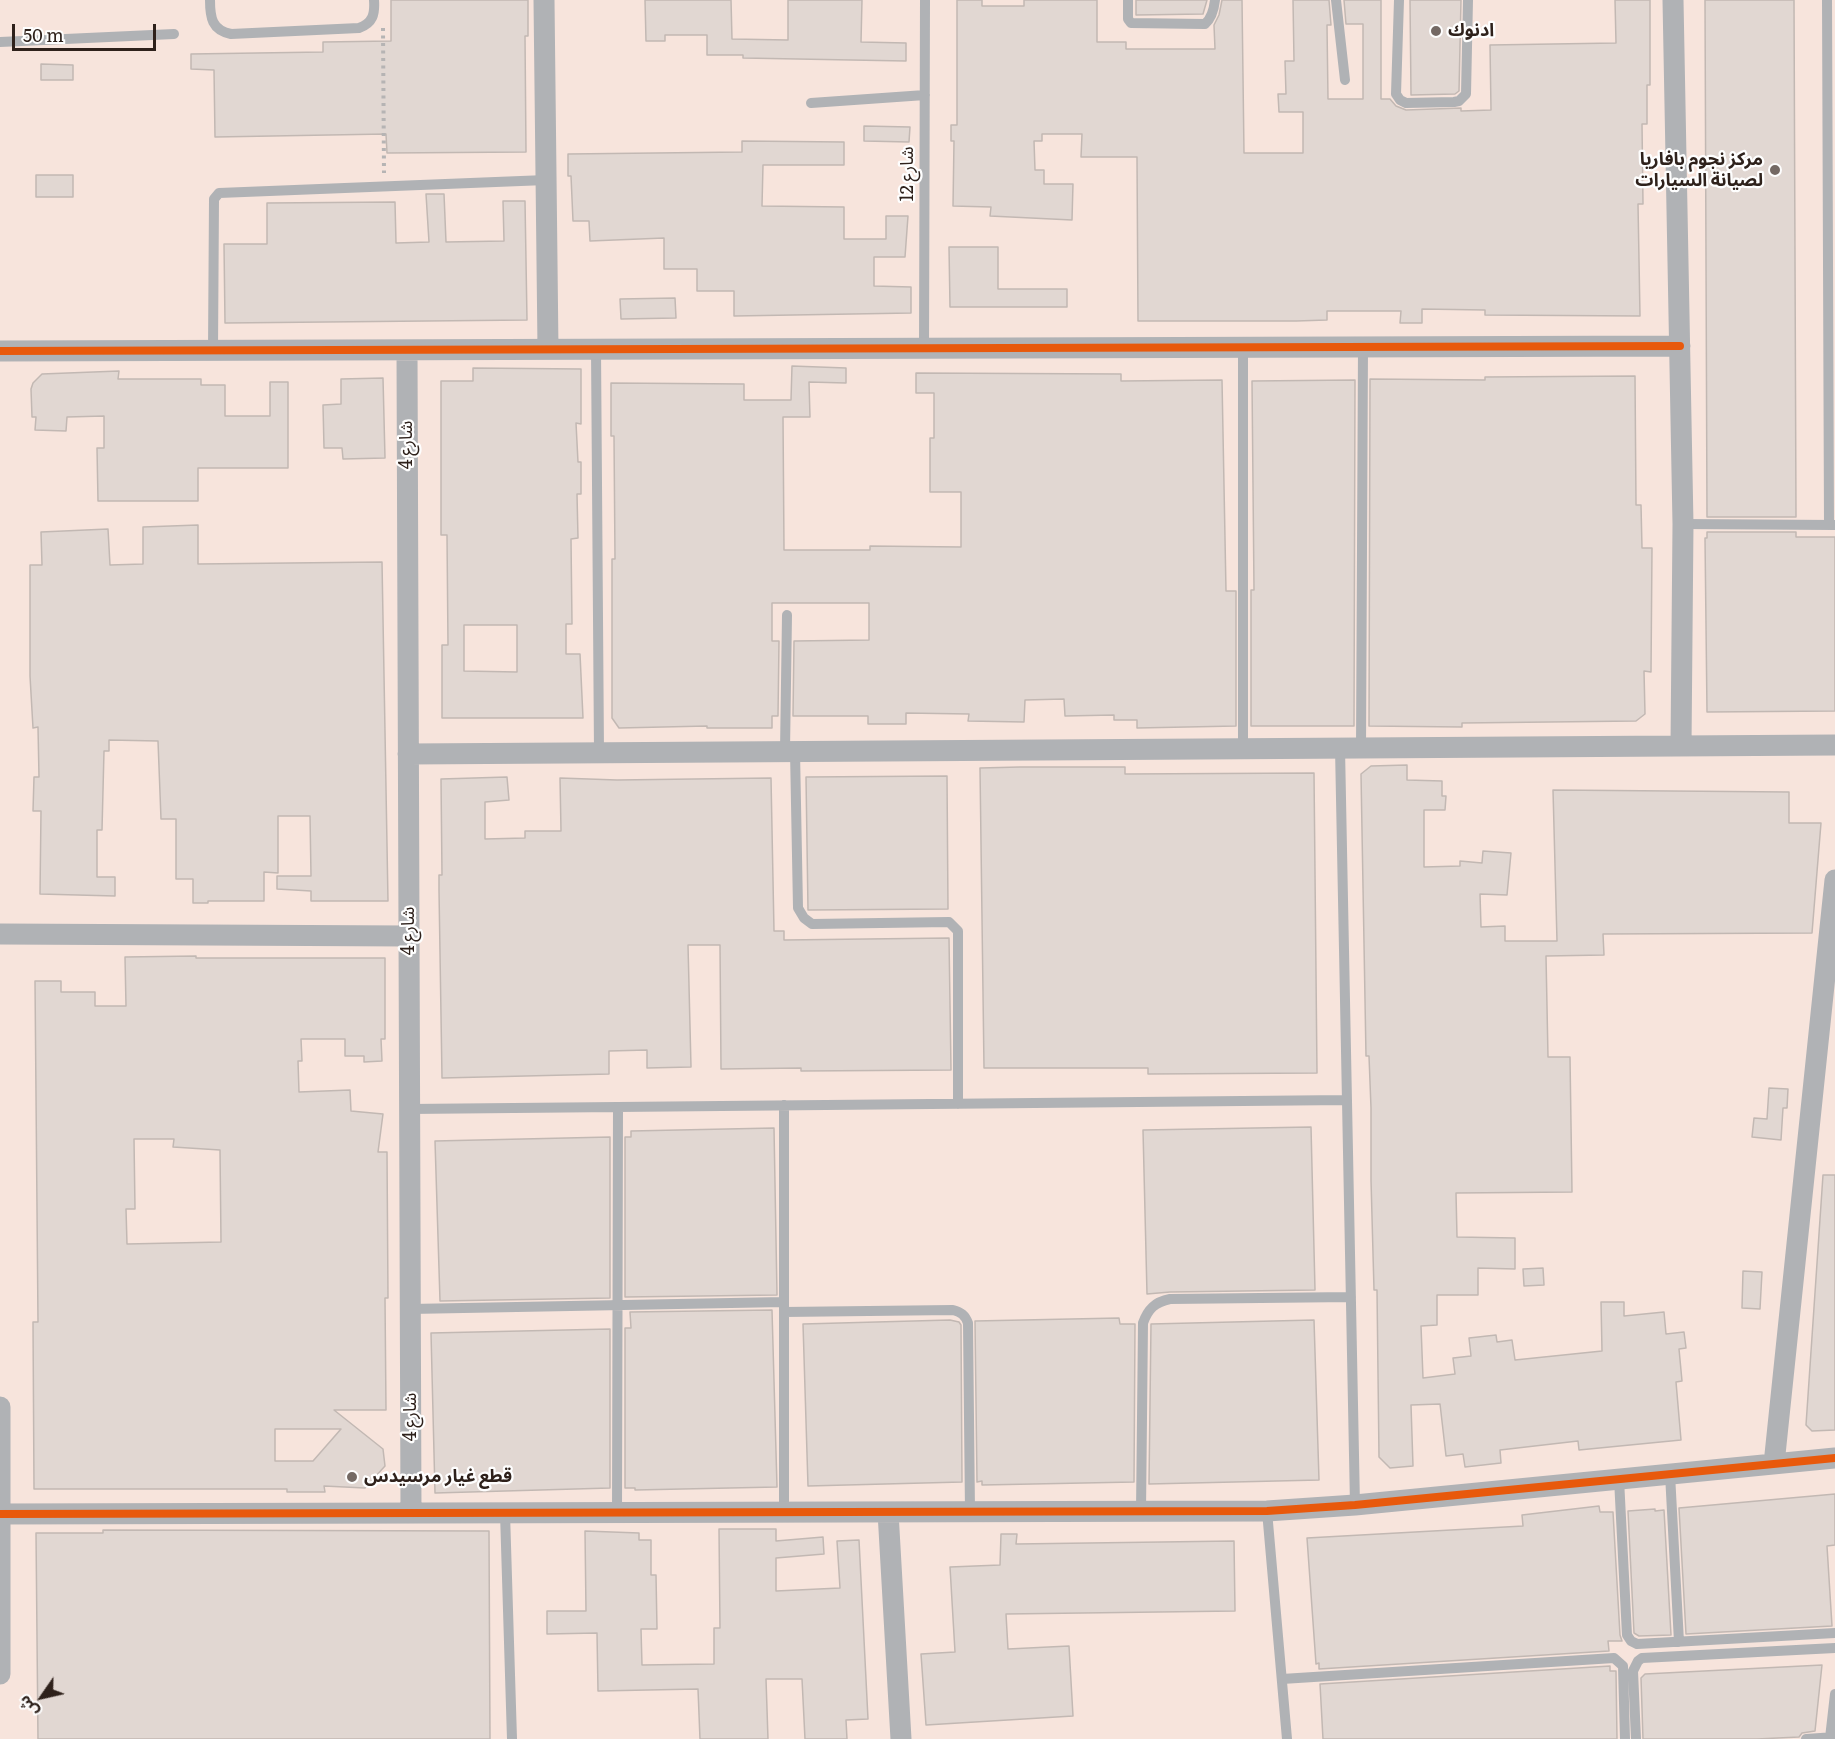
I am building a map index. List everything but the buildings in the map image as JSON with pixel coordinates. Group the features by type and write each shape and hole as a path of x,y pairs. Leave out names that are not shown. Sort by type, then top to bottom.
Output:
{"street":[{"path":"544,0 548,349"},
{"path":"1673,0 1683,524 1681,746"},
{"path":"0,351 1680,346"},
{"name":"شارع 4","path":"407,350 411,1512"},
{"path":"408,753 1835,745"},
{"path":"1774,1464 1835,880"},
{"path":"0,934 409,936"},
{"path":"0,1407 0,1674"},
{"path":"1,1514 1267,1511 1835,1458"},
{"path":"888,1512 901,1739"}],"lane":[{"path":"210,0 210,17 213,24 218,29 231,34 359,28 365,26 373,18 374,0"},
{"name":"شارع 12","path":"924,348 925,0"},
{"path":"1128,0 1128,19 1131,23 1163,24 1204,24 1209,20 1215,8 1215,0"},
{"path":"1336,0 1345,80"},
{"path":"1399,0 1396,94 1406,103 1454,102 1459,101 1466,94 1468,0"},
{"path":"1683,524 1832,525 1827,0"},
{"path":"0,42 174,34"},
{"path":"811,103 925,95"},
{"path":"213,350 214,199 223,191 546,180"},
{"path":"1243,347 1243,748"},
{"path":"1355,1504 1347,1100 1351,748 1363,347"},
{"path":"596,349 599,752"},
{"path":"787,615 790,751 798,908 804,918 812,924 949,922 958,931 958,1104"},
{"path":"410,1109 1347,1100"},
{"path":"784,1105 784,1511"},
{"path":"617,1513 618,1107"},
{"path":"1141,1512 1143,1323 1152,1306 1170,1299 1351,1297"},
{"path":"410,1309 617,1306 784,1307 953,1310 960,1312 969,1323 970,1512"},
{"path":"1670,1474 1679,1642"},
{"path":"1619,1479 1628,1638 1637,1644 1835,1633"},
{"path":"1267,1511 1287,1739"},
{"path":"505,1513 512,1739"},
{"path":"1636,1739 1633,1671 1642,1658 1835,1648"},
{"path":"1282,1680 1614,1658 1623,1666 1625,1739"},
{"path":"1806,1739 1833,1738 1835,1694"}],"path":[{"path":"383,23 384,186"}],"shaded area":[{"path":"0,0 1835,0 1835,1739 0,1739"}],"cycle path":[{"path":"0,351 1680,346"},
{"path":"1,1514 1267,1511 1355,1505 1835,1458"}],"place":[{"name":"ادنوك","path":"1436,31"},
{"name":"مركز نجوم بافاريا لصيانة السيارات","path":"1775,170"},
{"name":"قطع غيار مرسيدس","path":"352,1477"}]}
